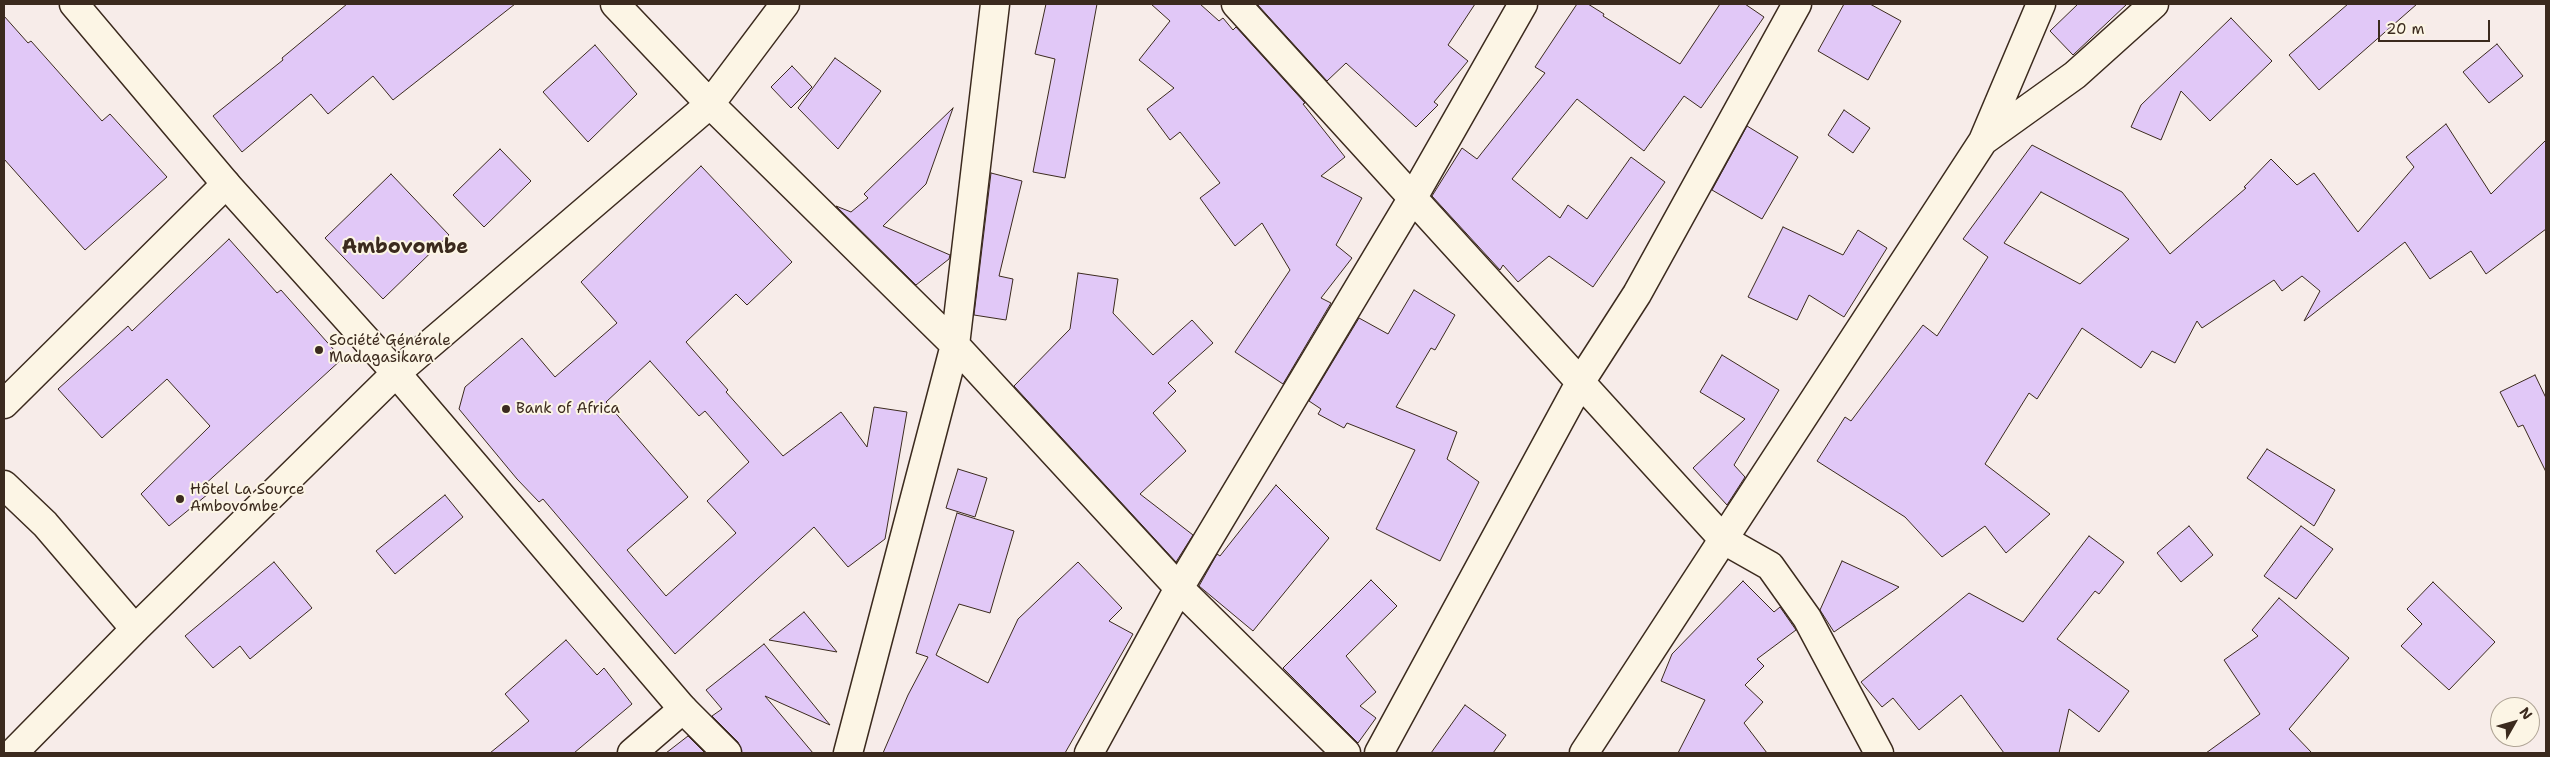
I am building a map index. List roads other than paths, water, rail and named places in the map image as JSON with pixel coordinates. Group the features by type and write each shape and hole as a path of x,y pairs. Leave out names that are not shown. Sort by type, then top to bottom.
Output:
{"street":[{"path":"74,4 226,184 396,373 683,709 727,753"},
{"path":"615,4 710,104 955,345 1179,588 1346,753"},
{"path":"13,753 135,629 396,373 710,104 785,4"},
{"path":"848,753 955,345 995,4"},
{"path":"1236,4 1412,200 1581,381 1724,540 1770,566 1808,618 1879,753"},
{"path":"1090,753 1179,588 1412,200 1523,4"},
{"path":"1379,753 1581,381 1637,294 1797,4"},
{"path":"1584,753 1983,141 2041,4"},
{"path":"1983,141 2075,75 2154,4"},
{"path":"4,404 226,184"},
{"path":"4,485 45,524 135,629"},
{"path":"632,753 683,709"}],"place":[{"name":"Société Générale Madagasikara","path":"319,350"},
{"name":"Bank of Africa","path":"506,409"},
{"name":"Hôtel La Source Ambovombe","path":"180,499"}],"district":[{"name":"Ambovombe","path":"405,248"}]}
